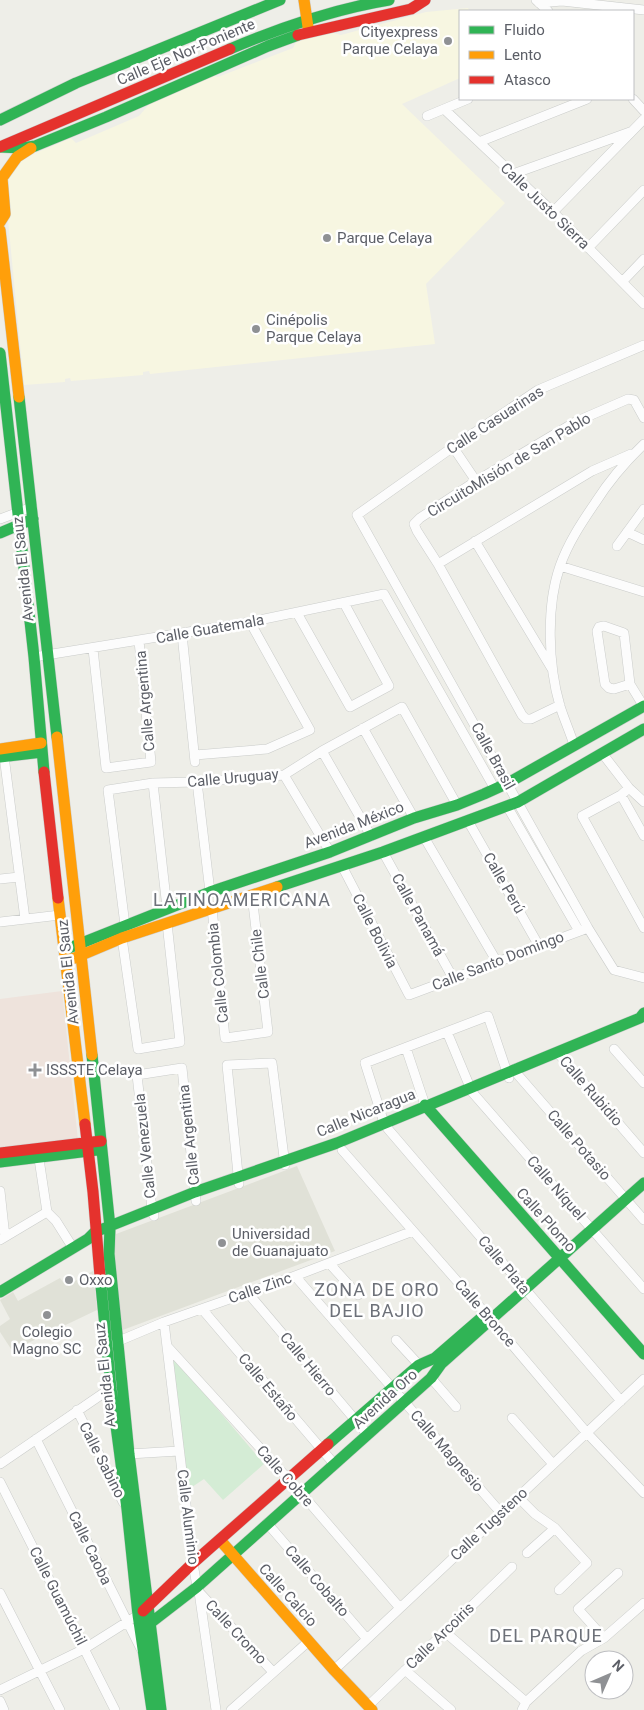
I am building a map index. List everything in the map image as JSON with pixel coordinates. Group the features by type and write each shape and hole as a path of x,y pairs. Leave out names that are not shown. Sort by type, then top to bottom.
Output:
{"main road":[{"name":"Calle Eje Nor-Poniente","path":"0,120 76,83 280,0"},
{"path":"304,0 308,32"},
{"name":"Calle Eje Nor-Poniente","path":"0,147 307,19 389,0"},
{"path":"0,222 5,214 2,178 17,156 35,146 109,116 268,46 308,32 411,10 426,0"},
{"path":"0,147 22,148 35,146"},
{"name":"Avenida El Sauz","path":"0,230 110,1230 111,1388 127,1509 138,1615 152,1710"},
{"name":"Avenida El Sauz","path":"0,353 34,657 65,962 93,1192 93,1237 129,1454 161,1710"},
{"path":"2,379 17,372"},
{"path":"0,533 18,526 32,513"},
{"name":"Avenida México","path":"64,950 167,908 330,852 414,818 457,805 496,789 644,706"},
{"path":"65,962 122,938 383,852 518,802 644,729"},
{"path":"2,754 42,748"},
{"path":"484,794 492,812"},
{"name":"Calle Nicaragua","path":"285,1163 342,1150 386,1126 560,1054 640,1018 644,1013"},
{"name":"Calle Nicaragua","path":"560,1054 644,1025"},
{"name":"Calle Plomo","path":"427,1108 644,1354"},
{"name":"Calle Nicaragua","path":"0,1292 93,1237 336,1143 386,1126"},
{"path":"0,1162 37,1154 101,1145"},
{"path":"0,1152 37,1154"},
{"name":"Avenida Oro","path":"141,1630 198,1590 267,1523 431,1378 441,1364 489,1317 624,1197 644,1175"},
{"name":"Avenida Oro","path":"624,1197 644,1183"},
{"name":"Avenida Oro","path":"138,1615 193,1563 419,1365 435,1358 489,1317"},
{"name":"Calle Calcio","path":"220,1540 334,1670 370,1708"}],"street":[{"path":"537,1 562,1 644,10"},
{"path":"537,1 547,10"},
{"path":"634,99 644,111"},
{"path":"427,116 466,100"},
{"path":"479,142 584,100"},
{"name":"Calle Justo Sierra","path":"444,109 553,212 644,304"},
{"path":"553,212 644,120"},
{"path":"513,174 633,131"},
{"path":"588,248 644,190"},
{"path":"622,282 644,259"},
{"name":"Calle Casuarinas","path":"357,515 538,390 644,345"},
{"name":"CircuitoMisión de San Pablo","path":"560,704 531,719 526,719 522,715 414,524 420,518 476,481 575,422 628,399 634,400 644,418"},
{"path":"574,745 560,704 553,671 550,630 554,591 560,566 580,525 612,478 644,444"},
{"path":"453,447 476,481"},
{"path":"438,564 592,471 635,452"},
{"path":"616,546 644,509"},
{"path":"0,520 17,514 32,513"},
{"name":"Calle Brasil","path":"357,515 588,928 614,970 644,978"},
{"path":"627,532 644,540"},
{"path":"475,541 553,671"},
{"path":"560,566 644,592"},
{"name":"Calle Guatemala","path":"34,657 93,649 250,622 344,604 384,594 496,789"},
{"path":"297,613 350,707 390,686 344,604"},
{"name":"Calle Uruguay","path":"182,634 195,758 267,749 310,730 250,622"},
{"path":"630,684 614,689 608,688 605,684 597,631 599,627 604,626 624,633 630,684 644,706"},
{"name":"Calle Argentina","path":"93,649 106,768 151,762 139,641"},
{"name":"Calle Uruguay","path":"124,925 108,790 153,783 197,782 284,775 322,751 402,707 457,805"},
{"path":"363,728 414,818"},
{"path":"322,751 371,836"},
{"path":"2,754 10,800 25,919"},
{"path":"602,754 629,788 644,802"},
{"path":"284,775 330,852"},
{"path":"197,782 210,892"},
{"path":"153,783 167,908"},
{"path":"629,788 582,816 644,928"},
{"path":"621,794 644,836"},
{"path":"0,802 10,800"},
{"path":"506,806 579,931"},
{"name":"Calle Perú","path":"468,821 539,946"},
{"path":"424,837 496,962"},
{"name":"Calle Panamá","path":"383,852 453,978"},
{"name":"Calle Bolivia","path":"342,866 409,995"},
{"path":"0,879 19,877"},
{"name":"Calle Chile","path":"225,1038 268,1032 252,895"},
{"name":"Calle Colombia","path":"212,908 225,1038"},
{"path":"0,922 60,915"},
{"path":"122,938 138,1049 180,1042 167,923"},
{"name":"Calle Santo Domingo","path":"409,995 588,928"},
{"path":"386,1126 364,1063 488,1016 513,1073"},
{"name":"Calle Níquel","path":"447,1032 471,1090 644,1289"},
{"path":"406,1048 427,1108"},
{"path":"614,1049 644,1083"},
{"name":"Calle Rubidio","path":"560,1054 644,1153"},
{"path":"239,1181 227,1065 272,1062 285,1163"},
{"name":"Calle Argentina","path":"137,1075 182,1068 195,1197"},
{"name":"Calle Potasio","path":"513,1073 644,1220"},
{"name":"Calle Venezuela","path":"137,1075 153,1213"},
{"name":"Calle Plata","path":"386,1126 621,1401"},
{"name":"Calle Bronce","path":"342,1150 489,1317 587,1433 644,1493"},
{"path":"37,1154 48,1212 73,1248"},
{"path":"0,1191 2,1239 48,1212"},
{"name":"Calle Zinc","path":"112,1344 164,1322 295,1276 413,1230"},
{"path":"329,1263 358,1295"},
{"name":"Calle Magnesio","path":"295,1276 501,1513"},
{"name":"Calle Hierro","path":"248,1292 368,1435"},
{"name":"Calle Estaño","path":"202,1309 334,1465"},
{"name":"Calle Aluminio","path":"164,1322 193,1563 216,1710"},
{"path":"396,1340 419,1365"},
{"name":"Calle Cobre","path":"167,1346 302,1494 400,1608"},
{"path":"431,1378 456,1407"},
{"name":"Calle Tugsteno","path":"334,1670 644,1379"},
{"path":"0,1464 111,1388"},
{"name":"Calle Sabino","path":"77,1410 127,1509"},
{"path":"512,1418 553,1464"},
{"name":"Calle Caoba","path":"36,1439 145,1658"},
{"path":"129,1454 179,1451"},
{"name":"Calle Guamúchil","path":"0,1482 115,1710"},
{"path":"518,1497 534,1514 554,1528 588,1563 560,1590"},
{"name":"Calle Cobalto","path":"267,1523 367,1639"},
{"path":"527,1553 554,1528"},
{"name":"Calle Arcoiris","path":"370,1708 405,1670 512,1566"},
{"path":"604,1638 578,1609 618,1573"},
{"name":"Calle Cromo","path":"198,1590 273,1672"},
{"path":"0,1593 60,1710"},
{"path":"445,1632 524,1706 581,1651 604,1638 644,1603"},
{"path":"0,1690 84,1649 138,1615"},
{"path":"231,1710 309,1641"},
{"path":"405,1670 451,1710"},
{"path":"0,1701 4,1710"}],"shaded area":[{"name":"Parque Celaya","path":"468,8 469,10 459,10 459,78 402,104 505,203 426,284 435,344 150,374 149,371 143,372 143,375 71,381 70,378 65,379 65,382 24,385 5,189 6,179 24,158 71,138 76,143 139,116 152,101 211,75 218,77 293,48 296,42 329,32 341,35 426,12"},
{"name":"ISSSTE Celaya","path":"62,991 78,1140 0,1149 0,999"},
{"name":"Universidad de Guanajuato","path":"297,1166 335,1251 120,1331 111,1258 116,1234"},
{"name":"Colegio Magno SC","path":"93,1271 97,1310 13,1352 0,1332 0,1326 10,1319 0,1300 13,1292 18,1301 60,1278 66,1286"},
{"path":"169,1352 264,1464 223,1500 204,1479 189,1489"}],"traffic: fast":[{"path":"0,120 76,83 280,0"},
{"path":"230,49 308,20 348,8 389,0"},
{"path":"0,147 22,148 35,146 268,46 298,35"},
{"path":"0,353 34,657 44,772"},
{"path":"19,397 57,737"},
{"path":"0,533 33,519"},
{"path":"64,950 210,892 330,852 414,818 457,805 484,794 508,783 644,706"},
{"path":"277,887 383,852 518,802 644,729"},
{"path":"0,757 42,752"},
{"path":"0,1292 88,1239 95,1232 195,1192 337,1143 640,1018 644,1013"},
{"path":"92,1055 110,1227 109,1254 129,1454 161,1710"},
{"path":"425,1105 644,1354"},
{"path":"0,1162 97,1150"},
{"path":"144,1628 197,1587 431,1378 441,1364 644,1183"},
{"path":"100,1276 111,1388 127,1509 138,1615 152,1710"},
{"path":"328,1444 419,1365 435,1358 487,1313"}],"traffic: slow":[{"path":"304,0 308,27"},
{"path":"0,222 5,214 2,178 17,157 31,148"},
{"path":"0,230 19,397"},
{"path":"57,737 92,1055"},
{"path":"0,749 41,743"},
{"path":"65,962 122,938 277,887"},
{"path":"58,898 85,1124"},
{"path":"220,1540 334,1670 372,1710"}],"traffic: jam":[{"path":"298,35 411,9 425,0"},
{"path":"0,147 230,49"},
{"path":"44,772 58,898"},
{"path":"85,1124 100,1276"},
{"path":"0,1153 101,1141"},
{"path":"143,1611 193,1563 328,1444"}],"place":[{"name":"Cityexpress Parque Celaya","path":"448,41"},
{"name":"Parque Celaya","path":"327,238"},
{"name":"Cinépolis Parque Celaya","path":"256,329"},
{"name":"ISSSTE Celaya","path":"35,1070"},
{"name":"Universidad de Guanajuato","path":"222,1243"},
{"name":"Oxxo","path":"69,1280"},
{"name":"Colegio Magno SC","path":"47,1315"}],"district":[{"name":"LATINOAMERICANA","path":"242,900"},
{"name":"ZONA DE ORO DEL BAJIO","path":"377,1300"},
{"name":"DEL PARQUE","path":"546,1636"}]}
